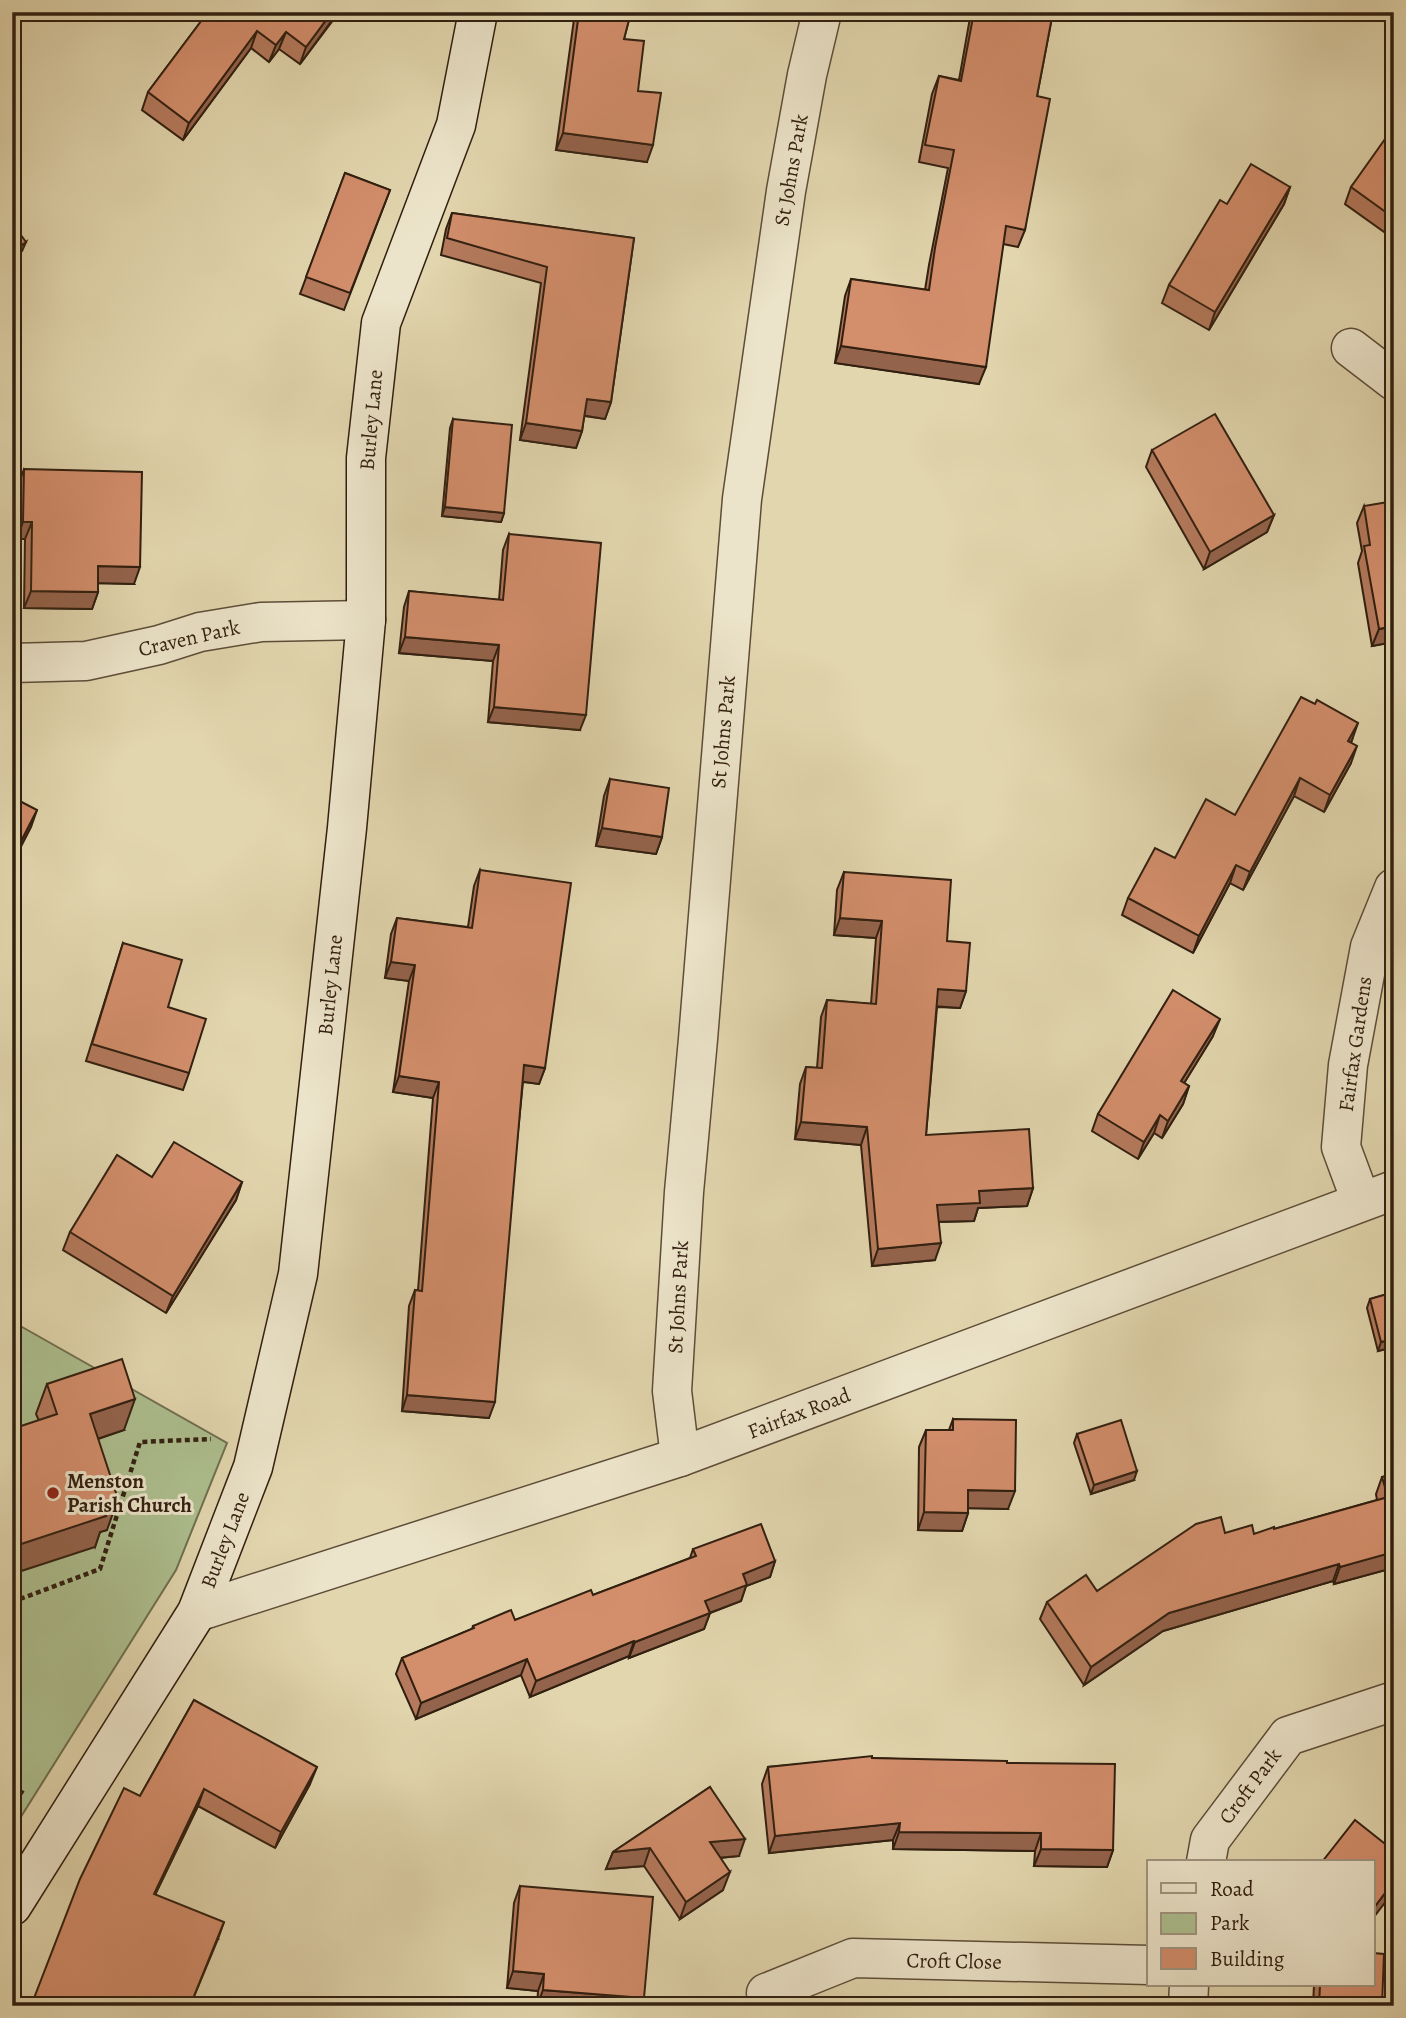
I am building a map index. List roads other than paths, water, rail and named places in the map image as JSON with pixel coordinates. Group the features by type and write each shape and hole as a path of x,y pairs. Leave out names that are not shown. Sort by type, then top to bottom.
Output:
{"street":[{"name":"Burley Lane","path":"12,1906 197,1612 253,1467 261,1436 298,1274 346,842 366,620 366,458 381,323 456,125 478,12"},
{"name":"St Johns Park","path":"680,1458 672,1391 683,1206 742,499 786,191 807,75 822,12"},
{"path":"1350,348 1394,381"},
{"name":"Craven Park","path":"12,663 86,661 159,645 200,632 261,622 366,620"},
{"name":"Fairfax Gardens","path":"1378,1196 1341,1147 1348,1065 1370,947 1394,888"},
{"name":"Fairfax Road","path":"197,1612 680,1458 1378,1196"},
{"name":"Croft Park","path":"1206,1860 1210,1840 1288,1736 1394,1701"},
{"name":"Croft Close","path":"765,1993 853,1958 1147,1965"},
{"path":"1188,2006 1189,1986"}],"place":[{"name":"Menston Parish Church","path":"53,1493"}]}
